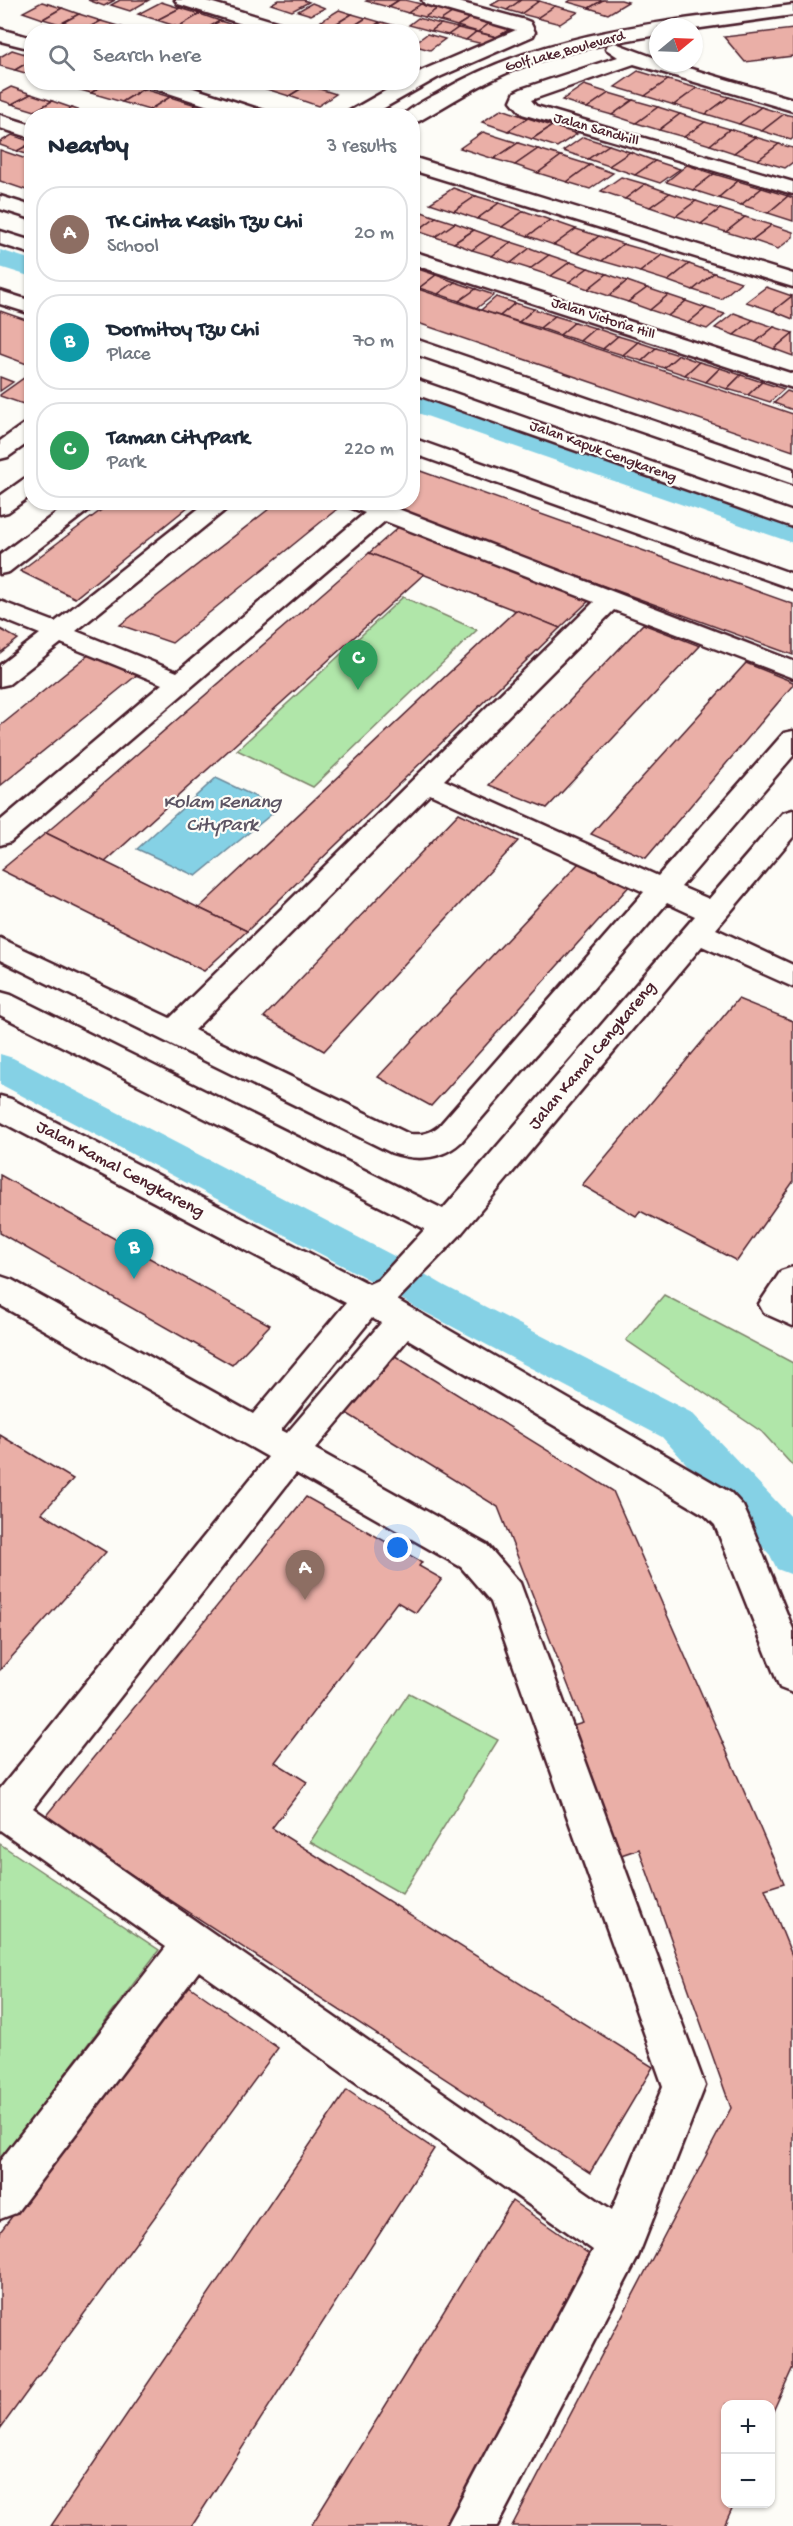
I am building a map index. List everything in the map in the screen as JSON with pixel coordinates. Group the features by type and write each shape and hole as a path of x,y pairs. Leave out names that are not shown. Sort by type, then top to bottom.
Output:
{"street":[{"path":"184,0 262,24"},
{"path":"421,71 522,35 526,29 519,24 431,0"},
{"path":"703,22 793,10"},
{"name":"Golf Lake Boulevard","path":"420,113 497,70 518,62 597,40 649,31"},
{"path":"0,35 24,42"},
{"path":"597,40 634,58 793,105"},
{"name":"Jalan Sandhill","path":"634,58 528,93 522,96 521,101 529,110 793,188"},
{"path":"179,90 235,108"},
{"path":"367,108 393,90"},
{"path":"0,121 24,129"},
{"path":"420,169 793,281"},
{"path":"0,202 24,210"},
{"path":"0,237 24,245"},
{"name":"Jalan Victoria Hill","path":"420,260 793,381"},
{"path":"0,297 24,305"},
{"path":"420,348 793,477"},
{"name":"Jalan Kapuk Cengkareng","path":"420,388 793,520"},
{"path":"420,448 793,582"},
{"path":"0,507 24,490"},
{"path":"0,567 76,510"},
{"path":"0,678 213,510"},
{"path":"377,510 793,670"},
{"path":"0,836 382,512"},
{"path":"172,1034 611,599"},
{"path":"0,609 182,683"},
{"path":"0,948 403,1145 431,1146 450,1134 793,739"},
{"path":"426,782 662,888 706,923 793,977"},
{"name":"Jalan Kamal Cengkareng","path":"0,1107 389,1298 793,819"},
{"path":"0,1002 440,1235"},
{"path":"793,1280 776,1304 793,1313"},
{"path":"0,1289 474,1556 507,1594 684,2086 621,2243 471,2526"},
{"path":"257,1434 389,1298"},
{"path":"389,1298 327,1409 293,1455 3,1810 621,2243"},
{"path":"389,1298 718,1504 730,1517 793,1676"},
{"path":"0,2197 194,1944"}],"green space":[{"path":"403,597 477,630 313,787 237,750"},
{"path":"664,1295 793,1363 793,1466 762,1432 626,1340"},
{"path":"409,1693 498,1740 402,1894 310,1842"},
{"path":"0,1844 159,1950 0,2160"}],"water":[{"name":"Kolam Renang CityPark","path":"216,778 279,808 196,876 137,849"}],"building":[{"path":"88,0 115,0 104,6"},
{"path":"120,0 149,0 130,11 111,5"},
{"path":"278,0 309,2 292,11 271,4"},
{"path":"399,0 388,7 366,1"},
{"path":"399,0 421,4 408,13 388,7"},
{"path":"500,0 521,0 507,10 491,5"},
{"path":"521,0 539,1 521,14 507,10"},
{"path":"571,0 603,0 589,8 568,2"},
{"path":"603,0 628,2 608,14 589,8"},
{"path":"539,1 555,6 537,18 521,14"},
{"path":"42,2 62,8 43,19 23,12"},
{"path":"161,2 180,8 157,20 138,14"},
{"path":"312,3 325,8 311,15 298,11"},
{"path":"421,4 437,9 425,17 408,13"},
{"path":"555,6 578,12 560,24 537,18"},
{"path":"62,8 79,14 60,24 43,19"},
{"path":"180,8 200,14 183,24 169,24 157,20"},
{"path":"437,9 452,13 440,21 425,17"},
{"path":"339,10 352,14 336,24 321,21"},
{"path":"452,13 470,18 457,26 440,21"},
{"path":"79,14 101,21 95,24 60,24"},
{"path":"200,14 220,21 215,24 183,24"},
{"path":"352,14 366,18 357,24 336,24"},
{"path":"366,18 380,22 377,24 357,24"},
{"path":"418,18 441,24 431,31 420,28 420,24 410,24"},
{"path":"470,18 490,23 478,32 457,26"},
{"path":"101,21 111,24 95,24"},
{"path":"490,23 510,29 497,37 478,32"},
{"path":"441,24 458,28 448,35 431,31"},
{"path":"458,28 476,32 466,40 448,35"},
{"path":"793,29 793,56 745,62 724,37"},
{"path":"476,32 496,37 487,45 466,40"},
{"path":"427,34 445,39 430,50 420,47 420,39"},
{"path":"12,50 24,54 24,65 15,70 0,66 0,57"},
{"path":"24,65 24,73 15,70"},
{"path":"638,71 668,80 645,96 615,87"},
{"path":"668,80 697,88 674,105 645,96"},
{"path":"584,85 609,93 587,108 562,100"},
{"path":"11,87 31,94 12,104 0,100 0,93"},
{"path":"697,88 729,97 706,114 674,105"},
{"path":"80,90 96,90 91,93"},
{"path":"96,90 141,90 122,102 91,93"},
{"path":"141,90 170,97 152,108 142,108 122,102"},
{"path":"270,90 299,90 289,96"},
{"path":"299,90 323,90 336,94 318,106 289,96"},
{"path":"609,93 633,100 612,115 587,108"},
{"path":"31,94 52,101 40,108 25,108 12,104"},
{"path":"170,97 196,105 192,108 152,108"},
{"path":"729,97 761,107 739,124 706,114"},
{"path":"633,100 658,107 636,123 612,115"},
{"path":"52,101 72,108 40,108"},
{"path":"196,105 207,108 192,108"},
{"path":"658,107 680,114 659,130 636,123"},
{"path":"761,107 784,114 762,131 739,124"},
{"path":"502,109 528,118 508,131 482,122"},
{"path":"680,114 705,122 684,137 659,130"},
{"path":"784,114 793,116 793,138 791,140 762,131"},
{"path":"528,118 552,126 532,139 508,131"},
{"path":"705,122 730,129 710,145 684,137"},
{"path":"552,126 577,134 557,147 532,139"},
{"path":"730,129 755,137 734,153 710,145"},
{"path":"483,132 518,143 494,159 460,148"},
{"path":"12,135 24,139 24,147 17,151 0,145 0,142"},
{"path":"583,137 609,145 588,159 563,151"},
{"path":"755,137 779,144 758,160 734,153"},
{"path":"518,143 538,149 515,165 494,159"},
{"path":"779,144 793,148 793,162 785,168 758,160"},
{"path":"609,145 630,152 609,166 588,159"},
{"path":"538,149 561,156 538,173 515,165"},
{"path":"0,150 24,158 24,189 0,181"},
{"path":"630,152 655,161 635,175 609,166"},
{"path":"561,156 590,165 567,182 538,173"},
{"path":"655,161 680,169 660,183 635,175"},
{"path":"590,165 613,173 590,189 567,182"},
{"path":"687,165 714,174 693,190 666,182"},
{"path":"714,174 738,181 718,198 693,190"},
{"path":"621,177 645,184 625,199 601,191"},
{"path":"738,181 762,188 741,205 718,198"},
{"path":"645,184 670,193 650,207 625,199"},
{"path":"453,188 476,196 454,211 430,203"},
{"path":"762,188 788,196 768,213 741,205"},
{"path":"670,193 696,201 676,216 650,207"},
{"path":"476,196 499,203 477,219 454,211"},
{"path":"788,196 793,198 793,221 768,213"},
{"path":"696,201 720,209 701,224 676,216"},
{"path":"499,203 524,211 502,227 477,219"},
{"path":"720,209 745,217 726,232 701,224"},
{"path":"420,211 436,217 420,229"},
{"path":"524,211 550,220 528,236 502,227"},
{"path":"436,217 455,223 435,237 420,232 420,229"},
{"path":"745,217 772,225 752,240 726,232"},
{"path":"550,220 576,229 554,245 528,236"},
{"path":"455,223 474,230 454,243 435,237"},
{"path":"772,225 793,232 793,237 778,249 752,240"},
{"path":"576,229 599,236 577,253 554,245"},
{"path":"474,230 491,236 472,250 454,243"},
{"path":"491,236 511,242 492,256 472,250"},
{"path":"599,236 623,244 602,261 577,253"},
{"path":"511,242 530,248 511,263 492,256"},
{"path":"623,244 662,255 640,272 602,261"},
{"path":"530,248 549,255 530,269 511,263"},
{"path":"549,255 570,262 551,276 530,269"},
{"path":"662,255 689,264 668,281 640,272"},
{"path":"570,262 588,268 569,282 551,276"},
{"path":"689,264 714,273 693,290 668,281"},
{"path":"588,268 607,274 588,289 569,282"},
{"path":"420,270 436,275 420,287"},
{"path":"714,273 741,282 721,299 693,290"},
{"path":"607,274 627,281 609,296 588,289"},
{"path":"436,275 455,282 438,294 420,287"},
{"path":"627,281 647,288 628,302 609,296"},
{"path":"455,282 476,289 459,301 438,294"},
{"path":"766,287 792,296 773,311 746,302"},
{"path":"647,288 668,295 650,310 628,302"},
{"path":"476,289 494,295 477,308 459,301"},
{"path":"420,290 793,414 793,451 420,324"},
{"path":"668,295 686,301 668,316 650,310"},
{"path":"792,296 793,319 773,311"},
{"path":"496,297 515,303 500,316 481,310"},
{"path":"686,301 706,308 688,323 668,316"},
{"path":"515,303 534,309 519,322 500,316"},
{"path":"706,308 725,314 707,329 688,323"},
{"path":"534,309 555,316 540,328 519,322"},
{"path":"0,311 24,319 24,363 0,354"},
{"path":"734,313 753,320 734,335 715,328"},
{"path":"555,316 575,322 560,335 540,328"},
{"path":"753,320 774,327 756,342 734,335"},
{"path":"575,322 595,328 580,341 560,335"},
{"path":"774,327 793,333 774,349 756,342"},
{"path":"595,328 618,336 603,349 580,341"},
{"path":"793,333 793,356 774,349"},
{"path":"618,336 638,342 623,355 603,349"},
{"path":"638,342 656,348 642,361 623,355"},
{"path":"656,348 679,355 664,368 642,361"},
{"path":"679,355 699,362 685,375 664,368"},
{"path":"699,362 720,368 706,382 685,375"},
{"path":"720,368 741,375 727,389 706,382"},
{"path":"741,375 762,382 748,395 727,389"},
{"path":"0,377 13,382 0,391"},
{"path":"24,378 24,404 0,395"},
{"path":"762,382 784,389 770,402 748,395"},
{"path":"787,391 793,393 793,410 774,403"},
{"path":"420,471 793,604 793,655 396,510 420,510"},
{"path":"101,510 184,510 75,598 20,571"},
{"path":"268,510 336,510 172,643 120,625"},
{"path":"402,524 593,597 560,628 369,553"},
{"path":"369,553 424,574 105,862 46,833"},
{"path":"516,610 560,628 247,931 199,908"},
{"path":"643,624 700,646 547,808 489,785"},
{"path":"0,629 18,639 0,653"},
{"path":"91,653 137,675 0,786 0,726"},
{"path":"746,663 793,682 793,685 646,858 591,834"},
{"path":"459,813 518,841 324,1051 264,1017"},
{"path":"46,833 247,931 204,971 1,870"},
{"path":"580,862 632,883 431,1106 378,1077"},
{"path":"738,999 793,1021 793,1182 737,1261 640,1211 636,1216 582,1185"},
{"path":"0,1175 270,1325 232,1365 0,1233"},
{"path":"392,1354 613,1491 784,1883 765,1889 793,1958 793,2367 775,2407 775,2400 721,2400 721,2508 732,2508 724,2526 512,2526 731,2108 639,1849 609,1859 557,1731 583,1723 498,1507 338,1408"},
{"path":"0,1435 73,1479 42,1513 106,1552 0,1670"},
{"path":"306,1497 422,1562 419,1566 442,1579 416,1613 397,1602 275,1762 307,1782 272,1828 653,2067 590,2173 44,1818"},
{"path":"189,1986 278,2048 0,2429 0,2232"},
{"path":"347,2090 434,2149 192,2526 51,2526"},
{"path":"512,2201 605,2265 453,2526 311,2526"}],"waterway":[{"path":"0,258 24,266"},
{"path":"420,404 793,534"},
{"path":"0,1067 380,1267 431,1297 677,1425 786,1542 793,1556"}],"place":[{"name":"Taman CityPark","path":"358,690"},
{"name":"Dormitoy Tzu Chi","path":"134,1279"},
{"name":"TK Cinta Kasih Tzu Chi","path":"305,1600"}]}
